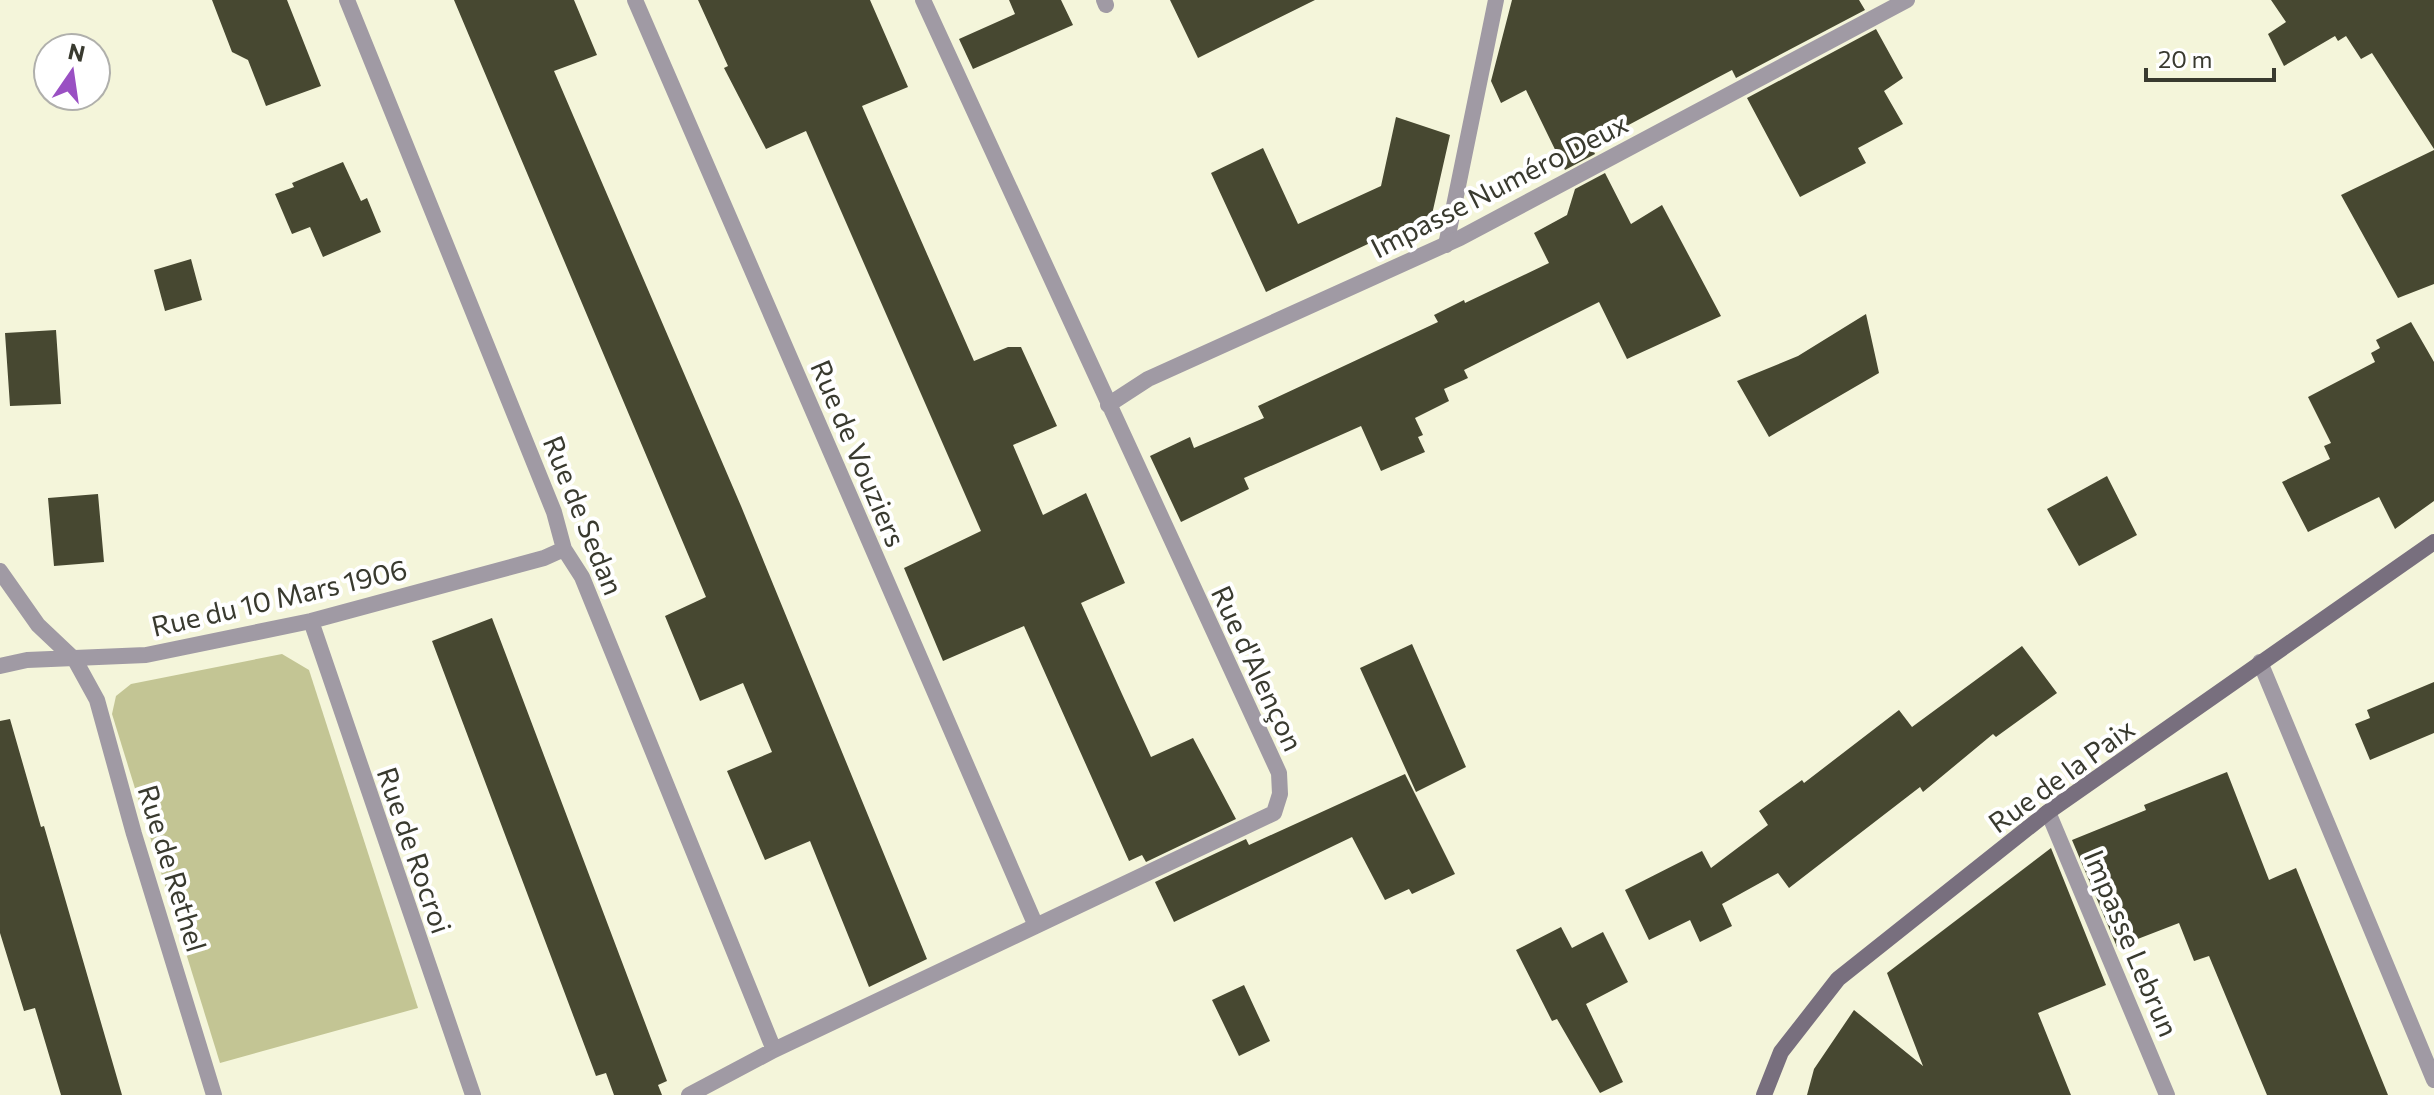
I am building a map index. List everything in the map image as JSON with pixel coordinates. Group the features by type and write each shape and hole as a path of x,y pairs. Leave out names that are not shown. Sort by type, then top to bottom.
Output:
{"street":[{"name":"Rue de Sedan","path":"347,0 548,498 564,549 582,577 774,1050"},
{"name":"Rue de Vouziers","path":"635,0 1036,926"},
{"name":"Rue d'Alençon","path":"689,1095 774,1050 1274,813 1280,794 1279,773 923,0"},
{"path":"1446,245 1496,0"},
{"name":"Impasse Numéro Deux","path":"1108,405 1148,379 1446,245 1907,0"},
{"name":"Rue de la Paix","path":"1764,1095 1781,1052 1838,979 2048,812 2434,542"},
{"name":"Rue du 10 Mars 1906","path":"0,666 27,660 146,655 311,621 544,558 564,549"},
{"name":"Rue de Rethel","path":"0,571 38,625 75,660 97,700 134,834 214,1095"},
{"name":"Rue de Rocroi","path":"311,621 473,1095"},
{"path":"2260,662 2434,1080"},
{"name":"Impasse Lebrun","path":"2048,812 2167,1095"}],"green space":[{"path":"282,654 309,670 418,1008 220,1063 112,714 116,696 131,684"}],"building":[{"path":"212,0 287,0 321,86 266,106 248,60 232,52"},
{"path":"454,0 574,0 597,55 554,71 741,506 927,959 869,987 810,841 765,860 727,771 772,752 743,683 700,701 665,616 706,597"},
{"path":"698,0 870,0 908,87 862,106 974,361 1008,347 1021,347 1057,426 1013,445 1043,515 1086,493 1125,583 1081,603 1151,757 1193,738 1236,819 1146,862 1142,855 1129,861 1024,626 943,661 904,568 981,531 806,131 766,149 724,68 728,66"},
{"path":"1009,0 1061,0 1073,25 973,69 959,39 1015,14"},
{"path":"1170,0 1315,0 1198,58"},
{"path":"1512,0 1859,0 1865,10 1736,78 1732,70 1591,145 1595,154 1565,170 1526,90 1501,103 1491,81"},
{"path":"2271,0 2434,0 2434,149 2372,53 2361,59 2346,36 2338,41 2335,36 2284,66 2268,34 2286,22"},
{"path":"1876,29 1903,78 1884,91 1903,124 1858,148 1866,163 1800,197 1747,98"},
{"path":"1396,117 1450,135 1428,232 1404,227 1266,292 1211,173 1263,148 1298,224 1381,186"},
{"path":"2434,150 2434,284 2398,298 2341,195"},
{"path":"343,162 361,201 367,198 381,232 323,257 310,227 292,234 275,194 294,187 292,183"},
{"path":"1605,173 1631,224 1662,205 1721,316 1627,359 1599,302 1464,370 1468,378 1444,389 1449,401 1415,418 1423,435 1418,437 1425,452 1381,471 1361,426 1244,478 1249,489 1181,522 1150,456 1190,437 1194,448 1264,418 1258,406 1438,322 1434,315 1464,300 1465,303 1549,263 1534,233 1567,215 1575,189"},
{"path":"191,259 202,300 165,311 154,270"},
{"path":"1866,314 1879,373 1769,437 1737,381 1798,356"},
{"path":"2411,322 2434,362 2434,501 2395,529 2379,497 2308,532 2282,482 2330,459 2324,446 2331,443 2308,397 2375,362 2371,353 2380,348 2376,340"},
{"path":"56,330 61,404 10,406 5,333"},
{"path":"2107,476 2137,535 2079,566 2047,509"},
{"path":"98,494 104,562 54,566 48,498"},
{"path":"492,618 667,1081 658,1085 662,1095 614,1095 606,1073 596,1076 432,641"},
{"path":"1412,644 1466,767 1416,792 1360,668"},
{"path":"2022,646 2057,693 1996,737 1993,734 1923,792 1920,787 1789,888 1778,873 1722,904 1732,926 1700,942 1690,920 1649,940 1625,890 1702,851 1711,868 1768,825 1759,811 1802,780 1804,783 1899,710 1912,727"},
{"path":"2434,682 2434,733 2370,760 2355,724 2370,718 2367,710"},
{"path":"10,719 122,1095 61,1095 35,1008 24,1011 0,933 0,721"},
{"path":"2227,772 2269,880 2296,868 2388,1095 2267,1095 2209,956 2194,961 2179,923 2117,947 2072,840 2146,810 2144,805"},
{"path":"1405,774 1455,874 1412,894 1409,889 1385,900 1352,837 1174,922 1155,882 1246,839 1249,845"},
{"path":"2051,848 2106,985 2038,1013 2071,1095 1807,1095 1814,1069 1854,1010 1923,1066 1887,973"},
{"path":"1561,927 1572,948 1603,932 1628,982 1586,1004 1623,1082 1600,1093 1557,1019 1552,1021 1516,950"},
{"path":"1244,985 1270,1041 1239,1056 1212,1000"}]}
